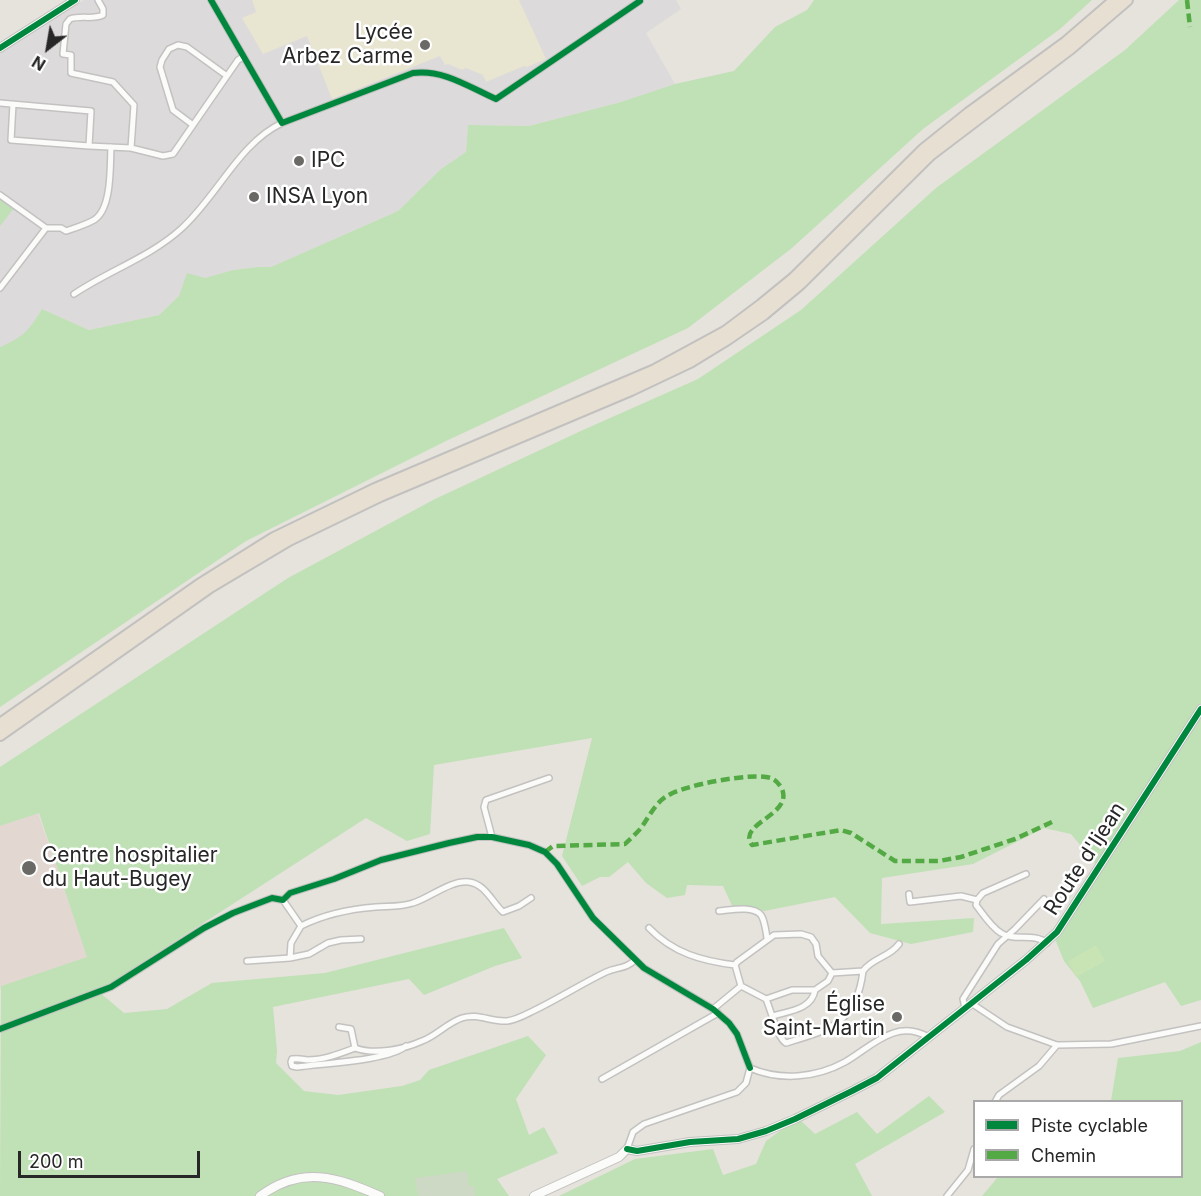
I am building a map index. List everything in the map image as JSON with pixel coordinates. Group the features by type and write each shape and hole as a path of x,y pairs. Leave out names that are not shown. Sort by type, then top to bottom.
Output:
{"highway":[{"path":"0,724 199,585 274,538 375,489 656,370 725,332 794,278 923,150 969,113 1065,43 1115,0"},
{"path":"0,735 210,587 289,540 380,496 639,387 690,362 726,340 764,314 800,284 930,155 1071,48 1127,0"}],"street":[{"path":"0,48 75,0"},
{"path":"99,0 104,9 103,15 96,18 77,16 66,24 63,54 71,55 71,73 112,82 134,105 131,148"},
{"path":"211,0 282,123"},
{"path":"75,294 179,231 210,198 251,144 262,134 282,123 413,73 421,72 446,75 495,99 640,1"},
{"path":"193,124 173,110 160,67 165,54 173,46 186,47 227,76"},
{"path":"13,104 11,140 131,148 162,156 170,155 176,151 238,60 243,57"},
{"path":"0,103 91,111 89,146"},
{"path":"0,195 46,228 61,228 66,231 95,220 102,213 107,202 111,147"},
{"path":"1,285 46,228"},
{"name":"Route d'Ijean","path":"627,1149 637,1151 690,1142 738,1139 795,1119 877,1078 1047,943 1067,920 1201,709"},
{"path":"492,837 484,807 486,800 549,778"},
{"path":"283,900 290,893 300,889 396,856 477,837 492,837 529,845 551,858 566,875 593,918 635,960 656,976 716,1011 737,1034 750,1068 746,1083 737,1092 644,1124 633,1132 627,1149 619,1157 534,1196"},
{"path":"1026,874 983,893 976,905 996,929 1006,936 1030,936 1040,938 1047,943"},
{"path":"290,957 291,943 301,926 319,917 343,911 413,903 467,882 484,890 503,912 531,898"},
{"path":"909,894 910,902 961,896 977,900"},
{"path":"0,1029 111,987 204,928 233,913 272,898 283,900 301,926"},
{"path":"1044,900 1006,936 989,957 967,996 963,999 968,1005 1007,1027 1057,1046 1111,1044 1201,1026"},
{"path":"719,911 735,909 759,913 767,938"},
{"path":"649,928 672,948 696,958 735,965"},
{"path":"735,965 767,938 778,934 807,935 816,944 818,956 832,973"},
{"path":"247,962 309,954 328,943 361,939"},
{"path":"735,965 741,986 766,999 778,1036 784,1042 825,1031 840,1020 852,1005 862,983 863,971 867,966 894,951 899,944"},
{"path":"406,1046 400,1052 372,1058 297,1067 291,1064 292,1059 329,1057 354,1048 367,1052 406,1046 423,1041 460,1019 481,1016 506,1021 516,1019 557,1000 608,971 630,965 635,960"},
{"path":"832,973 863,971"},
{"path":"766,999 792,990 815,990 828,981 832,973"},
{"path":"602,1079 716,1011 741,986"},
{"path":"773,1016 808,1005 814,998 815,990"},
{"path":"339,1027 351,1029 354,1048"},
{"path":"750,1068 764,1074 781,1077 799,1076 845,1062 883,1036 894,1032 920,1032 928,1036"},
{"path":"996,1100 999,1095 1039,1066 1057,1046"},
{"path":"947,1196 968,1170 973,1155"},
{"path":"260,1196 292,1179 318,1176 345,1182 380,1196"}],"shaded area":[{"path":"84,0 676,0 681,9 646,33 675,84 621,102 529,126 468,125 466,152 441,169 398,211 271,267 233,270 205,278 179,296 159,315 89,330 42,309 28,332 18,340 0,347 0,49"},
{"name":"Lycée Arbez Carme","path":"252,0 519,0 546,59 486,82 483,75 466,68 462,70 448,64 445,65 440,56 332,99 307,36 263,54 242,18 256,12"},
{"name":"Centre hospitalier du Haut-Bugey","path":"38,813 88,957 1,986 0,990 0,826"}],"green space":[{"path":"814,0 1092,0 1060,29 923,129 792,248 688,328 446,441 246,541 0,707 0,347 25,332 42,309 89,330 159,315 179,296 187,273 205,278 233,270 271,267 398,211 441,169 466,152 468,125 529,126 621,102 675,84 734,71 775,27 807,10"},
{"path":"1179,0 1201,0 1201,1000 1181,1006 1165,982 1093,1008 1080,981 1064,961 1055,939 1100,869 1071,834 1044,828 973,864 882,878 881,924 974,918 973,932 911,944 870,933 835,897 759,912 735,912 723,886 687,885 685,895 667,898 646,883 628,862 609,877 600,877 582,886 562,856 592,738 434,765 430,834 407,841 366,818 98,991 124,1013 167,1009 212,983 325,973 504,928 522,958 495,966 424,995 409,979 273,1007 276,1063 304,1091 338,1095 402,1086 420,1080 429,1070 528,1036 546,1055 516,1099 529,1135 544,1127 558,1153 497,1179 509,1196 0,1196 1,986 87,957 39,813 0,826 0,767 288,578 435,499 698,379 801,310 936,188 1125,50"},
{"path":"0,199 14,208 0,226"},
{"path":"1096,945 1105,961 1076,977 1068,961"},
{"path":"1201,1042 1201,1196 982,1196 997,1178 1183,1178 1183,1100 1111,1100 1118,1058 1180,1051"},
{"path":"929,1096 945,1112 855,1164 872,1196 559,1196 635,1159 713,1149 723,1175 756,1164 766,1141 798,1118 815,1134 857,1112 877,1134"},
{"path":"467,1171 469,1186 474,1186 475,1196 418,1196 415,1178"}],"marked path":[{"path":"1187,0 1190,27"},
{"path":"545,852 553,846 625,844 641,828 652,810 667,796 702,784 749,777 773,779 781,787 783,797 781,805 752,831 749,837 752,845 841,830 851,833 895,861 939,861 961,857 1015,839 1052,822"}],"cycle path":[{"path":"0,48 75,0"},
{"path":"211,0 282,123 413,73 424,72 445,76 496,99 640,1"},
{"path":"627,1149 637,1151 690,1142 738,1139 795,1119 877,1078 1026,960 1057,932 1201,709"},
{"path":"0,1029 111,987 204,928 233,913 272,898 283,900 290,893 334,879 381,860 477,837 492,837 529,845 545,852 557,864 593,918 644,968 713,1009 729,1023 737,1034 750,1068"}],"place":[{"name":"Lycée Arbez Carme","path":"425,45"},
{"name":"IPC","path":"299,161"},
{"name":"INSA Lyon","path":"254,197"},
{"name":"Centre hospitalier du Haut-Bugey","path":"29,868"},
{"name":"Église Saint-Martin","path":"897,1017"}]}
